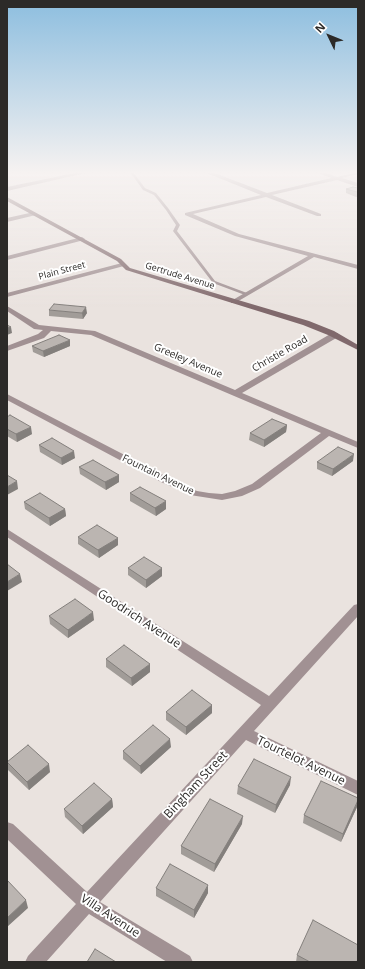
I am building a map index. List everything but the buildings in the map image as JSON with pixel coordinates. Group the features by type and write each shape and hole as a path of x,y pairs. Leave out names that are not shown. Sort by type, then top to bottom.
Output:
{"street":[{"path":"7,220 20,217"},
{"name":"Gertrude Avenue","path":"40,217 119,260 128,269 292,319 336,335 358,348"},
{"path":"195,217 236,235 358,267"},
{"path":"7,258 82,240"},
{"path":"233,302 313,255"},
{"name":"Plain Street","path":"7,295 122,264"},
{"name":"Greeley Avenue","path":"7,308 37,327 92,334 358,445"},
{"path":"7,349 40,336 49,329"},
{"name":"Christie Road","path":"236,393 336,335"},
{"name":"Fountain Avenue","path":"7,397 165,480 194,493 215,496 238,494 256,486 328,432"},
{"name":"Goodrich Avenue","path":"7,532 271,704"},
{"name":"Bingham Street","path":"34,962 358,608"},
{"name":"Tourtelot Avenue","path":"244,733 358,788"},
{"name":"Villa Avenue","path":"7,829 87,903 184,962"}],"lane":[{"path":"173,217 178,224 175,231 214,282 246,294"}]}
